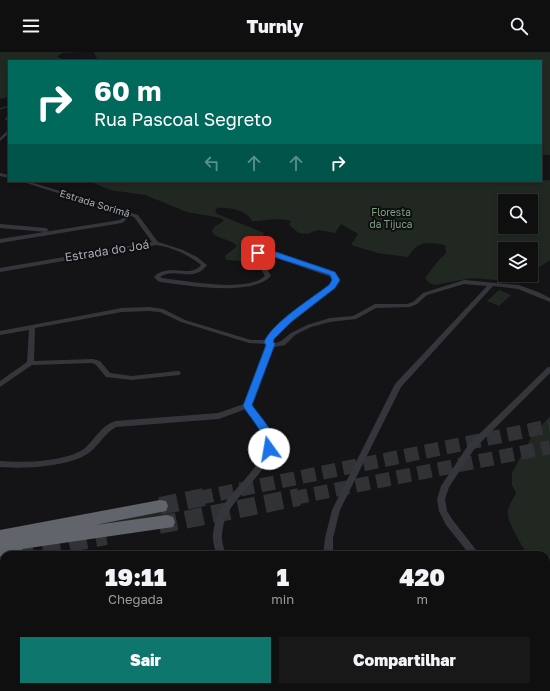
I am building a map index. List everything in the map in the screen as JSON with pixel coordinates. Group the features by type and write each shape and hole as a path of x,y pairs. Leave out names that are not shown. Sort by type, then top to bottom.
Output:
{"highway":[{"path":"0,535 24,532 160,506"},
{"path":"0,545 167,522"}],"street":[{"path":"0,140 8,132"},
{"name":"Estrada Sorimã","path":"25,182 131,214 140,219 156,243"},
{"path":"0,241 122,220 131,214"},
{"path":"0,226 57,231"},
{"path":"24,237 29,233 29,229"},
{"name":"Estrada do Joá","path":"0,270 156,243 169,246 195,258 204,265 200,270 194,272 165,271 158,274 157,278 160,280 242,286 262,282 268,276 257,260 256,256 261,251"},
{"path":"261,251 267,246"},
{"path":"248,406 273,334 288,320 330,289 336,280 330,273 261,251"},
{"path":"0,333 122,310 149,309 161,310 183,321 251,342 279,345 293,334 309,326 330,320 354,318 375,306 408,306 425,294 464,282 526,289 550,300"},
{"path":"328,551 329,538 336,510 398,386 492,284"},
{"path":"30,363 32,327"},
{"path":"0,385 30,363 77,360 93,361 98,363 108,375 132,378 177,373"},
{"path":"472,551 449,522 443,511 441,499 445,486 472,446 550,369"},
{"path":"0,464 53,462 68,459 83,453 96,442 107,427 115,424 218,416 248,406"},
{"path":"220,551 218,532 223,513 263,461 270,444 258,419 248,406"}],"green space":[{"path":"0,52 83,52 62,53 57,57 66,60 8,60 8,97 0,99"},
{"path":"94,52 550,52 550,155 542,155 542,60 95,60 97,59"},
{"name":"Floresta da Tijuca","path":"542,180 550,180 550,260 538,268 538,242 498,242 498,280 472,278 435,285 429,283 425,278 446,253 445,245 428,243 420,245 412,251 408,257 377,253 351,245 358,234 341,224 335,233 318,230 307,234 299,233 289,225 291,221 276,219 252,221 246,214 237,210 217,208 215,211 217,214 264,233 260,242 241,261 226,260 225,256 237,246 234,243 214,235 212,232 214,227 224,221 221,218 187,212 145,195 110,190 91,182 542,182"},
{"path":"499,290 511,295 499,306 487,301"},
{"path":"550,416 550,551 525,551 511,526 508,514 509,506 516,493 512,485 512,473 532,436"},
{"path":"166,507 167,518 54,533"}],"waterway":[{"path":"0,109 8,106"}],"tunnel":[{"path":"199,498 550,426"},
{"path":"294,498 550,447"},
{"path":"160,506 204,497"},
{"path":"294,498 299,497"},
{"path":"159,525 294,498"},
{"path":"31,551 106,536"}],"route":[{"path":"258,253 261,251 273,254 332,274 336,278 336,282 332,287 288,320 270,338 270,344 248,406 268,436 270,444 269,449"}]}
